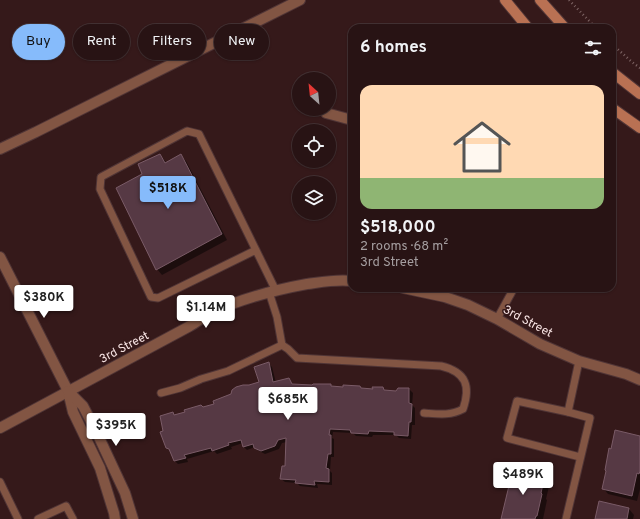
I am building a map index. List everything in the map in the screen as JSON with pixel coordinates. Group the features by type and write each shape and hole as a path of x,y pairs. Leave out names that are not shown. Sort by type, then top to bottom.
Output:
{"main road":[{"path":"504,0 525,24"},
{"path":"540,0 561,24"},
{"path":"616,75 640,94"},
{"path":"616,111 640,128"}],"street":[{"path":"0,150 300,0"},
{"path":"336,116 348,119"},
{"path":"0,257 68,391 73,412 100,468 115,519"},
{"name":"3rd Street","path":"0,428 210,314 248,298 284,288 323,282 348,280"},
{"name":"3rd Street","path":"422,292 445,297 468,305 497,319 540,344 579,361 626,374 640,380"},
{"path":"68,391 83,406 97,433 125,493 132,519"}],"lane":[{"path":"256,250 158,298 151,297 100,189 100,177 187,130 199,134 256,250 272,292 282,345 297,358 441,366 458,372 464,380 467,388 466,400 463,409 456,413 424,413"},
{"path":"497,319 512,292"},
{"path":"161,393 228,371 282,345"},
{"path":"568,412 579,361"},
{"path":"566,519 590,418 517,401 507,438 580,457"},
{"path":"0,482 18,519"},
{"path":"38,519 66,506 73,519"}],"path":[{"path":"569,0 592,24"},
{"path":"616,48 640,68"}],"building":[{"path":"160,154 165,163 181,154 222,234 156,270 116,188 142,174 138,164"},
{"path":"269,362 273,382 289,378 292,384 331,384 331,386 360,386 361,388 373,389 372,387 383,387 384,390 396,391 398,388 409,388 409,403 412,404 411,422 409,422 408,436 394,435 394,432 369,431 368,434 351,433 350,430 330,429 329,435 331,435 331,454 328,454 326,468 329,469 329,482 314,481 315,485 295,483 296,480 280,479 282,466 285,466 286,438 278,440 275,446 261,451 254,448 253,444 243,447 241,440 228,443 229,445 212,451 211,448 184,455 186,458 174,461 169,449 166,448 160,432 163,431 160,416 173,412 174,415 185,412 184,410 201,405 203,407 214,404 213,401 231,394 232,390 236,387 259,382 254,367"},
{"path":"615,430 640,436 640,471 639,474 637,473 632,496 602,489 609,448 611,449"},
{"path":"513,469 545,475 537,516 535,519 501,519"},
{"path":"599,501 629,508 627,519 595,519"}]}
